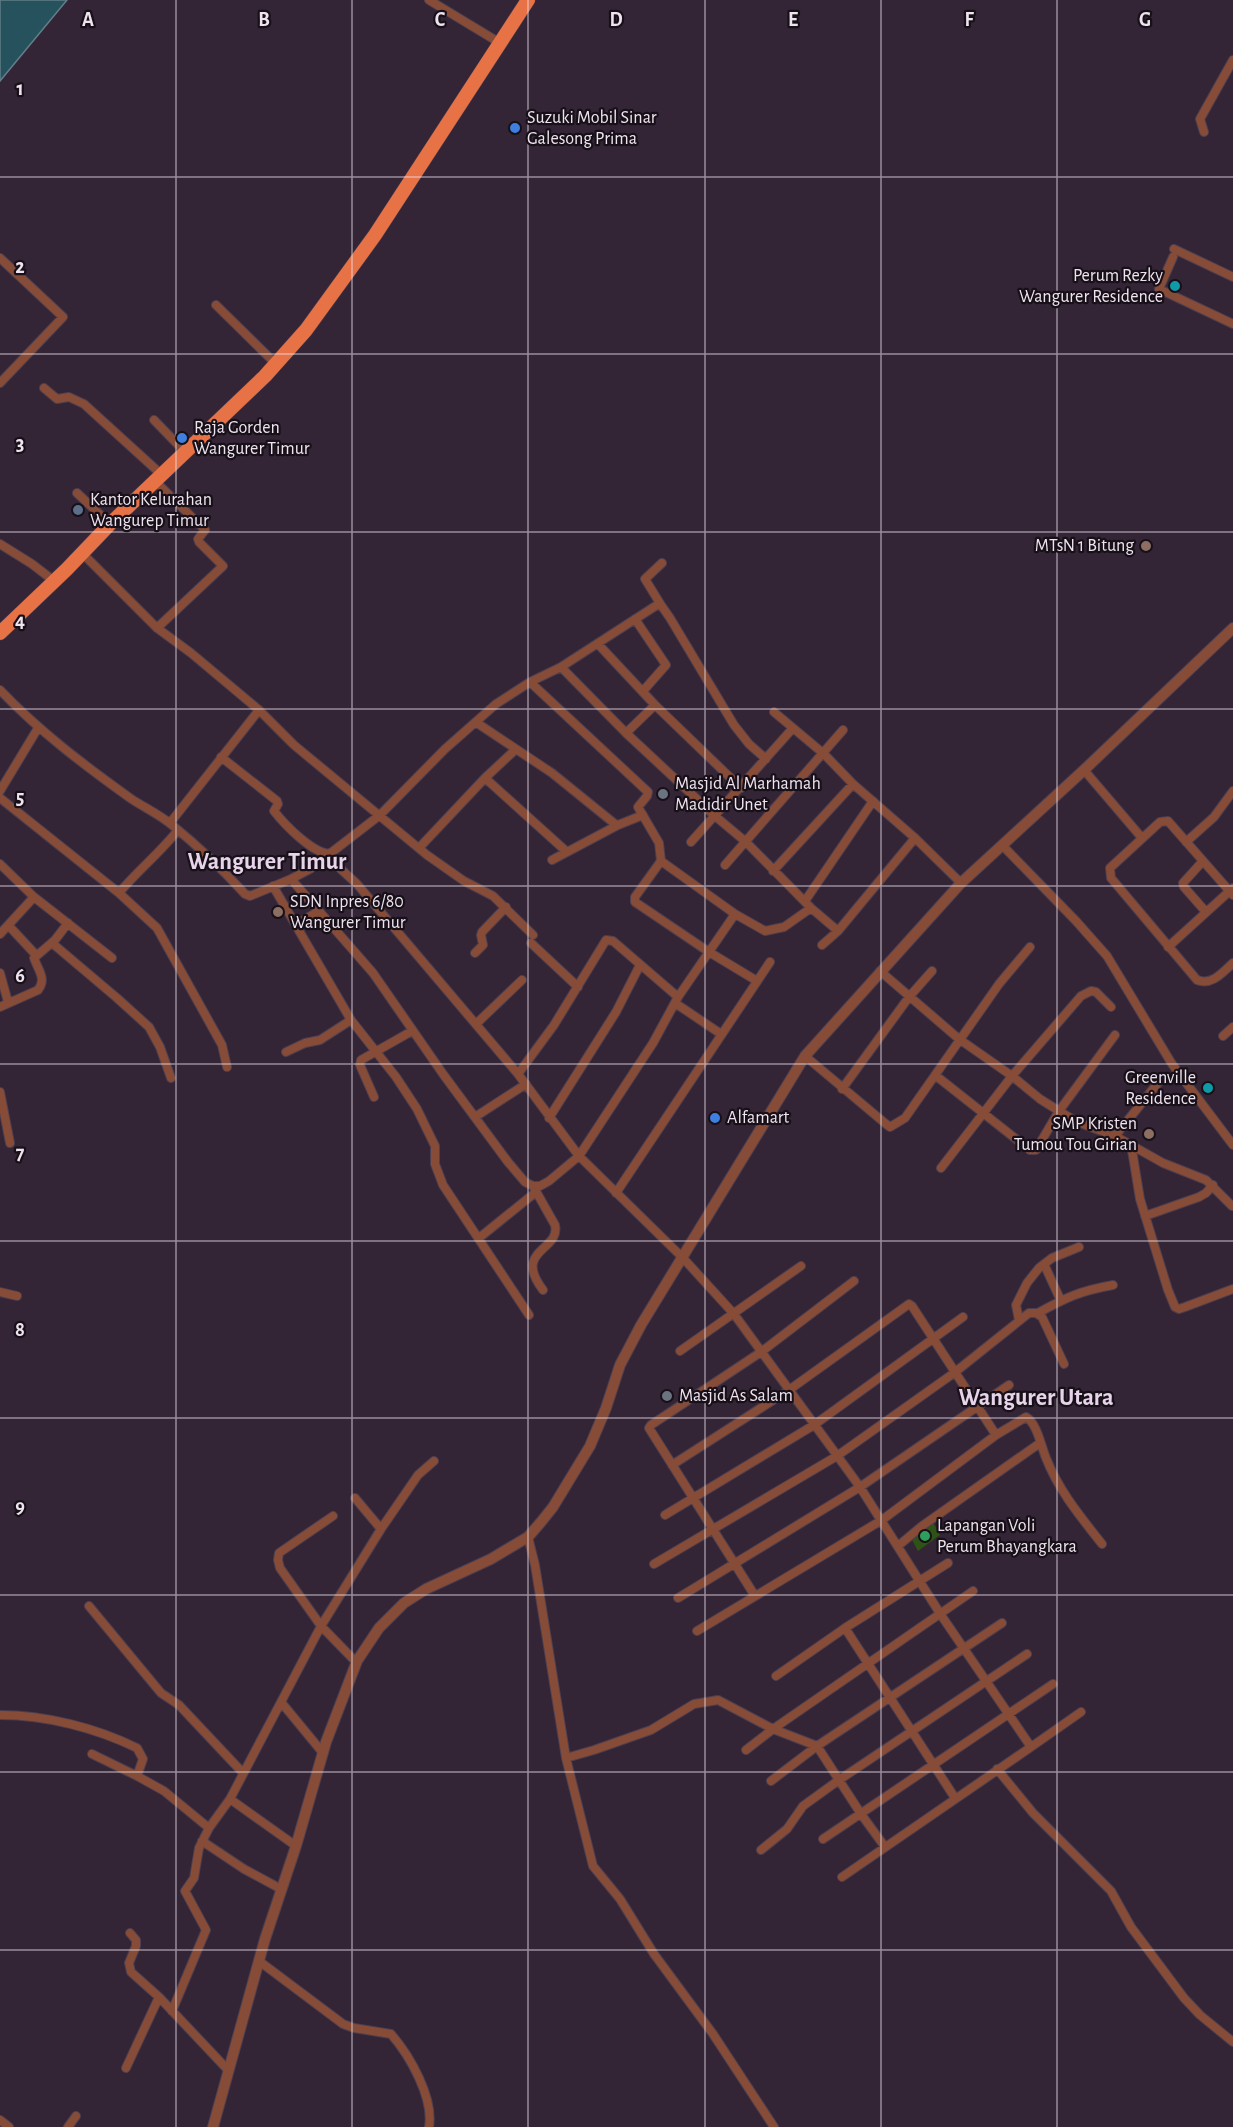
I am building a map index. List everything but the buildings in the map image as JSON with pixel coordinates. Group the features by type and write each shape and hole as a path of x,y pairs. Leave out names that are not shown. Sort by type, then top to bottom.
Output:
{"highway":[{"path":"0,633 276,364 306,330 343,281 446,128 528,0"}],"street":[{"path":"429,0 500,43"},
{"path":"1204,132 1200,119 1233,60"},
{"path":"1233,277 1174,253 1159,289 1233,324"},
{"path":"0,258 63,317 0,383"},
{"path":"216,305 276,364"},
{"path":"44,388 57,399 69,397 84,404 159,478 205,530 198,539 199,542 223,566 157,628"},
{"path":"154,420 185,452"},
{"path":"77,493 110,524"},
{"path":"0,544 54,581"},
{"path":"82,553 157,628 191,653 259,710 294,745 420,848 464,881 493,896 506,907 532,939 578,987"},
{"path":"662,563 645,579 734,725 766,759"},
{"path":"0,690 38,728 139,804 170,823 247,895 291,879 310,869 380,815 445,749 496,704 598,644 653,606 661,605"},
{"path":"635,619 666,665 643,691"},
{"path":"213,2127 259,1962 323,1753 365,1647 379,1628 404,1603 426,1588 491,1559 528,1537 553,1507 590,1446 606,1408 620,1365 641,1325 805,1056 961,882 1084,770 1233,628"},
{"path":"598,644 656,705 741,788"},
{"path":"561,667 626,733 714,816 746,842 773,871 838,931"},
{"path":"530,682 646,789 647,796 638,807 659,843 661,861 635,897 635,902 757,981"},
{"path":"626,733 656,705"},
{"path":"170,823 259,710"},
{"path":"774,712 824,754 853,784 961,882"},
{"path":"477,723 552,773 618,825"},
{"path":"0,791 38,728"},
{"path":"691,842 793,728"},
{"path":"725,865 843,730"},
{"path":"420,848 485,778 516,749"},
{"path":"221,758 277,801 278,804 274,811 300,840 323,854 330,854"},
{"path":"1084,770 1142,838"},
{"path":"485,778 567,852"},
{"path":"773,871 853,784"},
{"path":"1186,842 1214,817 1233,791"},
{"path":"0,798 119,893 157,928 222,1045 227,1067"},
{"path":"661,861 735,914 765,931 784,927 808,904 873,801"},
{"path":"552,860 618,825 643,815"},
{"path":"1168,947 1232,892 1170,823 1164,820 1110,868 1110,875 1168,947 1200,982 1217,977 1233,963"},
{"path":"119,893 178,830"},
{"path":"822,945 838,931 915,838"},
{"path":"1002,845 1107,956 1172,1064 1233,1145"},
{"path":"330,854 331,860 357,884 518,1074 579,1156 683,1258 734,1314 860,1487 941,1615 1031,1747"},
{"path":"1203,861 1183,883 1206,912"},
{"path":"2,871 112,958"},
{"path":"291,879 373,973 412,1031 508,1162 534,1189 557,1231 540,1251 533,1264 533,1276 543,1290"},
{"path":"273,886 351,1020 401,1085 431,1135 435,1146 436,1170 443,1185 529,1315"},
{"path":"0,934 34,897"},
{"path":"475,953 483,945 482,932 506,907"},
{"path":"297,924 320,911"},
{"path":"479,1238 534,1189 549,1181 579,1156 653,1043 677,1000 735,914"},
{"path":"0,1007 38,990 43,978 34,960 36,955 51,943 68,922"},
{"path":"9,926 36,955"},
{"path":"518,1074 578,987 606,940 613,941 677,1000 721,1034"},
{"path":"51,943 117,998 148,1028 160,1047 171,1078"},
{"path":"805,1056 890,1127 906,1118 959,1039 999,984 1030,947"},
{"path":"616,1193 770,962"},
{"path":"549,1118 616,1012 640,965"},
{"path":"842,1089 909,997 932,970"},
{"path":"880,971 959,1039 1012,1076 1040,1099 1090,1128 1114,1136 1163,1163 1198,1176 1213,1185 1232,1206"},
{"path":"0,973 8,1002"},
{"path":"476,1024 522,980"},
{"path":"941,1168 1012,1076 1082,996 1091,991 1096,992 1111,1007"},
{"path":"286,1052 305,1043 320,1040 351,1020"},
{"path":"1223,1036 1233,1027"},
{"path":"374,1097 360,1063 363,1058 377,1053 412,1031"},
{"path":"935,1075 1033,1151 1039,1147 1059,1111 1115,1035"},
{"path":"1114,1136 1158,1083"},
{"path":"475,1117 526,1084"},
{"path":"0,1092 10,1143"},
{"path":"1131,1144 1140,1199 1175,1307 1179,1309 1233,1289"},
{"path":"1145,1216 1199,1197 1213,1185"},
{"path":"1019,1320 1016,1305 1027,1283 1052,1258 1079,1247"},
{"path":"1044,1264 1061,1300"},
{"path":"680,1351 801,1266"},
{"path":"755,1596 650,1431 650,1426 761,1352 854,1281"},
{"path":"654,1564 837,1456 954,1372 1029,1313 1038,1313 1085,1290 1113,1286"},
{"path":"0,1292 17,1296"},
{"path":"672,1465 789,1390 909,1304 996,1435"},
{"path":"1038,1313 1064,1364"},
{"path":"665,1515 814,1425 963,1317"},
{"path":"678,1598 860,1487 1009,1385"},
{"path":"697,1631 882,1520 996,1435 1026,1417 1030,1420 1065,1497 1102,1544"},
{"path":"898,1546 1040,1443"},
{"path":"172,2011 206,1930 185,1890 194,1878 202,1841 230,1799 321,1626 381,1529 418,1475 434,1461"},
{"path":"355,1498 381,1529"},
{"path":"333,1516 279,1553 278,1560 280,1568 321,1626 357,1664"},
{"path":"528,1537 535,1565 566,1758 589,1856 596,1873 620,1899 654,1954 713,2034 774,2127"},
{"path":"776,1676 845,1628 948,1563"},
{"path":"746,1750 773,1729 974,1592"},
{"path":"89,1606 161,1693 179,1705 243,1773"},
{"path":"771,1781 817,1746 965,1650 1002,1623"},
{"path":"845,1628 956,1798"},
{"path":"761,1850 787,1829 803,1806 838,1780 987,1683 1027,1654"},
{"path":"823,1839 1053,1684"},
{"path":"566,1758 651,1730 694,1704 706,1700 718,1700 773,1729 817,1746 885,1847"},
{"path":"281,1702 323,1753"},
{"path":"842,1877 1081,1712"},
{"path":"0,1715 58,1722 138,1748 142,1755 142,1765 137,1776"},
{"path":"92,1754 164,1791 209,1828"},
{"path":"998,1769 1033,1813 1111,1891 1131,1927 1184,1998 1233,2043"},
{"path":"230,1799 296,1846"},
{"path":"202,1841 244,1869 281,1889"},
{"path":"130,1933 136,1940 129,1963 131,1972 159,1997 228,2070"},
{"path":"259,1962 343,2024 392,2034 420,2080 431,2115 429,2127"},
{"path":"126,2068 159,1997"},
{"path":"68,2127 76,2116"},
{"path":"0,2120 9,2127"}],"green space":[{"name":"Lapangan Voli Perum Bhayangkara","path":"933,1522 940,1535 918,1551 911,1538"}],"water":[{"path":"0,0 67,0 0,81"}],"place":[{"name":"Suzuki Mobil Sinar Galesong Prima","path":"515,128"},
{"name":"Perum Rezky Wangurer Residence","path":"1175,286"},
{"name":"Raja Gorden Wangurer Timur","path":"182,438"},
{"name":"Kantor Kelurahan Wangurep Timur","path":"78,510"},
{"name":"MTsN 1 Bitung","path":"1146,546"},
{"name":"Masjid Al Marhamah Madidir Unet","path":"663,794"},
{"name":"SDN Inpres 6/80 Wangurer Timur","path":"278,912"},
{"name":"Greenville Residence","path":"1208,1088"},
{"name":"Alfamart","path":"715,1118"},
{"name":"SMP Kristen Tumou Tou Girian","path":"1149,1134"},
{"name":"Masjid As Salam","path":"667,1396"},
{"name":"Lapangan Voli Perum Bhayangkara","path":"925,1536"}],"district":[{"name":"Wangurer Timur","path":"267,862"},
{"name":"Wangurer Utara","path":"1036,1398"}]}
